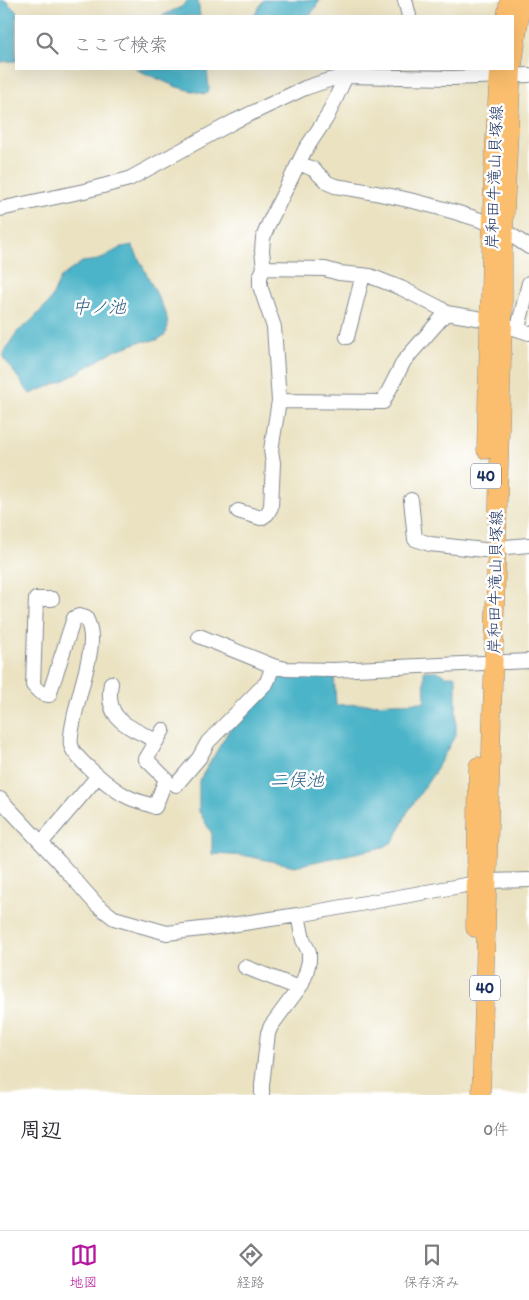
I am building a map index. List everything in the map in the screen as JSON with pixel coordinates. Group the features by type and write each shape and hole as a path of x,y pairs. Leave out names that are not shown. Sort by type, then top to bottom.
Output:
{"main road":[{"path":"506,15 509,0"},
{"name":"岸和田牛滝山貝塚線","path":"514,52 522,0"},
{"name":"岸和田牛滝山貝塚線","path":"481,1095 482,882 476,839 487,663 489,549 510,326 493,173 511,71"},
{"name":"岸和田牛滝山貝塚線","path":"470,1095 482,882"}],"street":[{"path":"405,0 409,15"},
{"path":"0,209 129,179 235,121 305,88 346,76 424,73 452,78 511,71"},
{"path":"238,511 261,518 267,514 271,507 273,463 271,450 279,401 278,356 274,327 260,286 260,277 264,268 263,238 305,150 327,117 346,76"},
{"path":"299,163 314,170 328,183 335,186 398,197 462,213 511,235 529,248"},
{"path":"264,268 325,269 339,273 363,275 387,282 440,308 446,313 510,326 529,283"},
{"path":"347,337 363,275"},
{"path":"279,401 383,402 404,361 446,313"},
{"path":"411,500 415,539 430,544 489,549 529,545"},
{"path":"52,599 36,599 33,685 42,694 49,694 74,618 79,616 86,618 90,625 92,636 89,659 70,744 73,751 115,790 155,807 166,779 146,759 159,735 118,719 109,702 110,683"},
{"path":"199,636 273,666 286,669 333,670 529,661"},
{"path":"176,785 199,758 208,742 267,682 273,666"},
{"path":"41,843 98,776"},
{"path":"0,799 97,905 114,918 167,933 298,915 482,882 529,880"},
{"path":"262,1095 268,1033 271,1026 299,988 309,961 309,952 303,940 298,915"},
{"path":"245,966 299,988"}],"water":[{"path":"0,0 5,0 20,15 15,15 15,61 0,62"},
{"path":"188,0 198,0 200,15 163,15 181,7"},
{"path":"263,0 320,0 311,15 255,15"},
{"path":"137,70 207,70 208,93 205,94 177,87"},
{"name":"中ノ池","path":"132,245 166,313 168,326 165,335 157,340 139,342 112,352 65,380 30,394 3,357 3,353 17,332 31,321 50,301 61,277 82,262 98,260 122,247"},
{"name":"二俣池","path":"424,671 438,671 445,676 456,676 456,734 434,773 407,813 394,841 384,847 295,866 247,856 212,854 212,834 199,811 199,781 231,727 271,688 281,672 334,675 336,705 425,702"}]}
